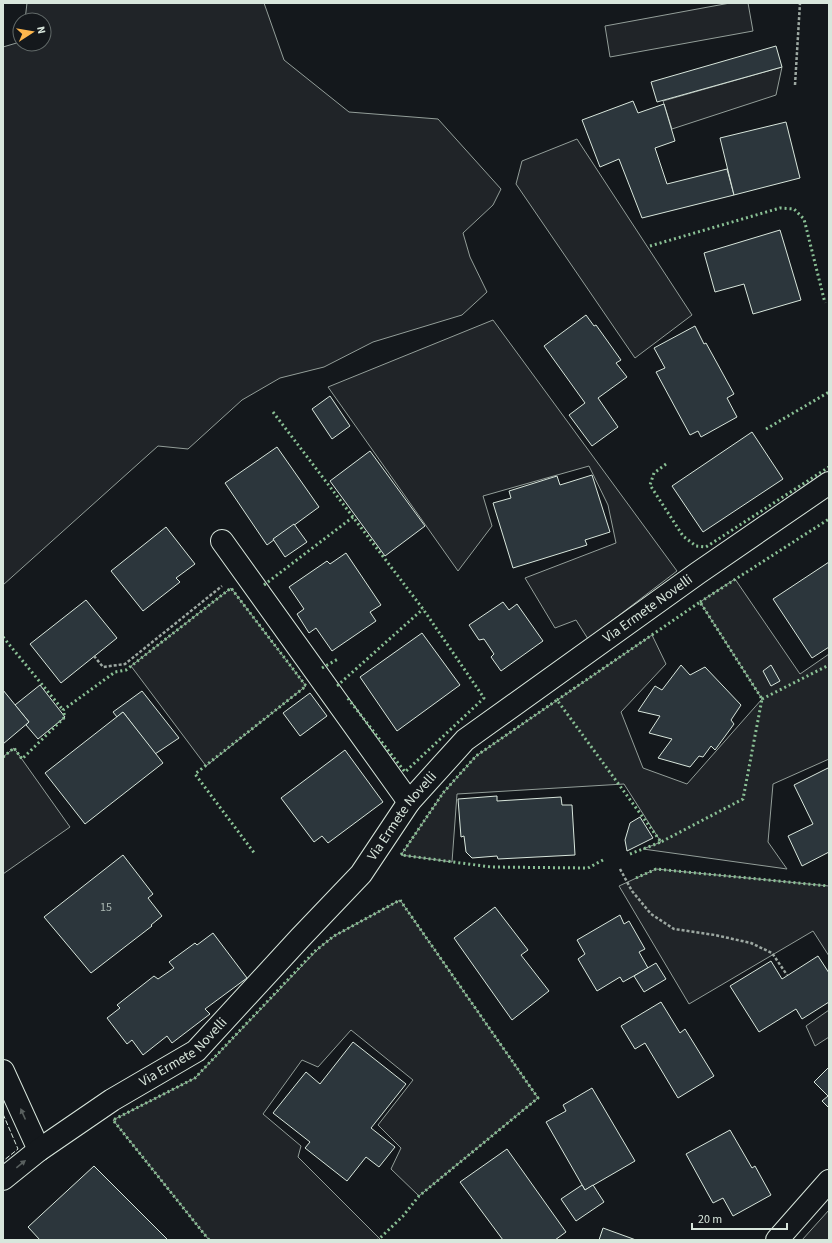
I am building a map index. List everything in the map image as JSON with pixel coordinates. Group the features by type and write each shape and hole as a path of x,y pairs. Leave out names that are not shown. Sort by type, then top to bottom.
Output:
{"street":[{"name":"Via Ermete Novelli","path":"3,1179 39,1150 112,1100 196,1051 361,874 409,802 465,740 698,573 829,483"},
{"path":"222,541 409,802"},
{"path":"3,1071 39,1150"},
{"path":"777,1240 829,1181"}],"path":[{"path":"795,85 800,3"},
{"path":"94,656 103,667 125,664 242,569"},
{"path":"620,869 632,891 651,914 674,929 715,935 751,943 772,953 787,975"}],"shaded area":[{"path":"27,3 264,3 284,60 349,112 438,119 501,189 493,205 463,233 470,257 487,292 462,315 373,342 324,367 280,378 242,400 188,449 158,446 3,585 3,47 12,44 12,52 52,52 52,12 26,12"},
{"path":"730,3 748,3 753,31 610,57 605,26"},
{"path":"782,67 776,95 672,129 663,101"},
{"path":"577,139 692,315 635,358 516,184 522,161"},
{"path":"493,320 677,571 588,639 576,620 555,628 525,578 616,543 608,505 589,466 483,496 492,526 458,571 328,387"},
{"path":"735,579 800,674 829,654 829,759 773,784 768,842 787,869 643,849 661,842 624,784 457,794 452,862 401,855 443,793 476,756 652,635 666,664 621,712 643,768 687,784 762,699 700,602"},
{"path":"231,588 306,686 206,766 131,666"},
{"path":"14,748 70,827 3,874 3,757"},
{"path":"656,869 829,886 829,956 813,931 689,1004 619,886"},
{"path":"400,900 538,1098 419,1196 391,1169 401,1148 378,1125 413,1080 351,1030 318,1067 302,1060 263,1114 301,1146 298,1157 380,1239 209,1240 113,1120 195,1078 319,948 334,936"},
{"path":"829,1010 829,1037 815,1046 806,1026"},
{"path":"829,1210 829,1240 802,1240"}],"building":[{"path":"776,46 782,67 657,102 651,82"},
{"path":"633,101 638,113 664,104 675,141 655,148 667,184 727,169 734,195 642,218 619,159 600,167 582,120"},
{"path":"786,122 800,178 734,195 720,138"},
{"path":"780,230 801,300 753,314 744,284 715,292 704,253"},
{"path":"586,315 594,326 596,325 621,360 616,363 627,377 598,398 618,427 592,446 569,415 585,403 544,346"},
{"path":"695,326 734,394 727,398 737,417 701,437 698,431 690,435 656,372 665,368 654,348"},
{"path":"330,396 350,426 332,439 312,409"},
{"path":"752,432 783,479 703,532 672,486"},
{"path":"277,447 319,507 267,545 225,483"},
{"path":"370,451 425,526 385,556 330,481"},
{"path":"592,475 610,532 585,540 587,545 513,568 493,503 511,498 509,491 557,476 560,485"},
{"path":"294,524 307,542 285,557 273,539"},
{"path":"166,527 195,564 176,578 180,582 143,611 111,571"},
{"path":"346,553 381,605 370,612 376,621 332,651 316,628 309,633 297,614 304,609 289,587 327,561 330,564"},
{"path":"829,562 829,647 812,658 773,599"},
{"path":"86,600 117,638 61,683 30,644"},
{"path":"503,602 509,610 517,604 543,641 501,671 491,657 494,654 484,639 479,640 469,625"},
{"path":"422,633 460,685 397,731 360,677"},
{"path":"681,665 690,675 705,667 741,705 731,720 734,724 715,750 711,746 703,757 699,756 690,767 658,758 672,739 649,733 660,716 638,711 655,686 662,690"},
{"path":"771,665 780,681 771,686 763,671"},
{"path":"40,685 65,717 38,739 26,725 29,722 15,705"},
{"path":"3,690 29,722 3,744"},
{"path":"142,691 179,738 155,754 123,712 117,717 113,712"},
{"path":"310,693 327,716 300,736 283,713"},
{"path":"123,712 163,763 85,824 45,773"},
{"path":"345,750 383,802 328,843 322,836 314,842 281,798"},
{"path":"828,768 829,852 802,866 788,836 813,824 794,785"},
{"path":"497,796 497,801 561,797 562,805 572,805 575,855 498,859 497,856 472,858 466,852 464,836 461,837 458,799"},
{"path":"640,817 653,838 627,851 625,840 630,823"},
{"path":"123,855 153,894 148,898 162,916 151,925 152,926 91,973 44,917"},
{"path":"495,907 528,950 521,955 549,991 512,1020 454,938"},
{"path":"620,915 624,924 629,921 645,949 639,952 648,968 623,982 620,977 597,991 578,959 585,954 577,940"},
{"path":"213,933 247,978 205,1009 210,1014 172,1043 167,1036 143,1055 132,1040 127,1044 107,1018 120,1008 117,1005 154,976 158,979 174,968 169,962 195,943 197,945"},
{"path":"818,956 829,973 829,1002 802,1019 796,1009 759,1032 730,986 771,961 782,979"},
{"path":"656,963 666,979 644,992 634,976"},
{"path":"661,1002 680,1033 685,1029 714,1076 678,1098 645,1043 635,1049 621,1026"},
{"path":"353,1042 406,1084 371,1128 395,1147 379,1167 366,1157 347,1181 305,1148 310,1142 273,1113 306,1072 320,1084"},
{"path":"829,1067 829,1108 822,1101 828,1096 814,1082"},
{"path":"592,1088 635,1161 585,1190 546,1122 566,1111 563,1105"},
{"path":"730,1130 752,1168 755,1166 771,1195 733,1216 723,1198 713,1203 686,1154"},
{"path":"507,1149 566,1232 555,1240 503,1240 460,1182"},
{"path":"94,1166 168,1240 40,1240 28,1227"},
{"path":"582,1185 585,1190 593,1185 604,1202 576,1221 561,1199"},
{"path":"603,1228 636,1240 599,1240"}],"hedge":[{"path":"650,246 780,208 794,209 804,219 825,303"},
{"path":"766,429 829,392"},
{"path":"273,412 423,609 484,698 405,772 346,696"},
{"path":"666,464 654,473 650,485 683,536 696,546 706,547 829,467"},
{"path":"264,585 353,517"},
{"path":"700,602 829,519"},
{"path":"3,757 14,748 22,759 65,717 63,710 115,672 126,670 231,588 306,686 195,774 255,854"},
{"path":"557,700 700,602 762,699 743,799 661,842"},
{"path":"339,686 338,685 423,609"},
{"path":"3,637 63,710"},
{"path":"322,668 338,659"},
{"path":"762,699 829,665"},
{"path":"603,860 588,868 491,867 401,855 443,793 476,756 557,700 661,842 630,854"},
{"path":"636,878 656,869 829,886"},
{"path":"209,1240 113,1120 195,1078 315,951 334,936 400,900 538,1098 419,1196 403,1216 378,1240"}],"fence":[{"path":"3,1114 18,1149 3,1161"}]}
